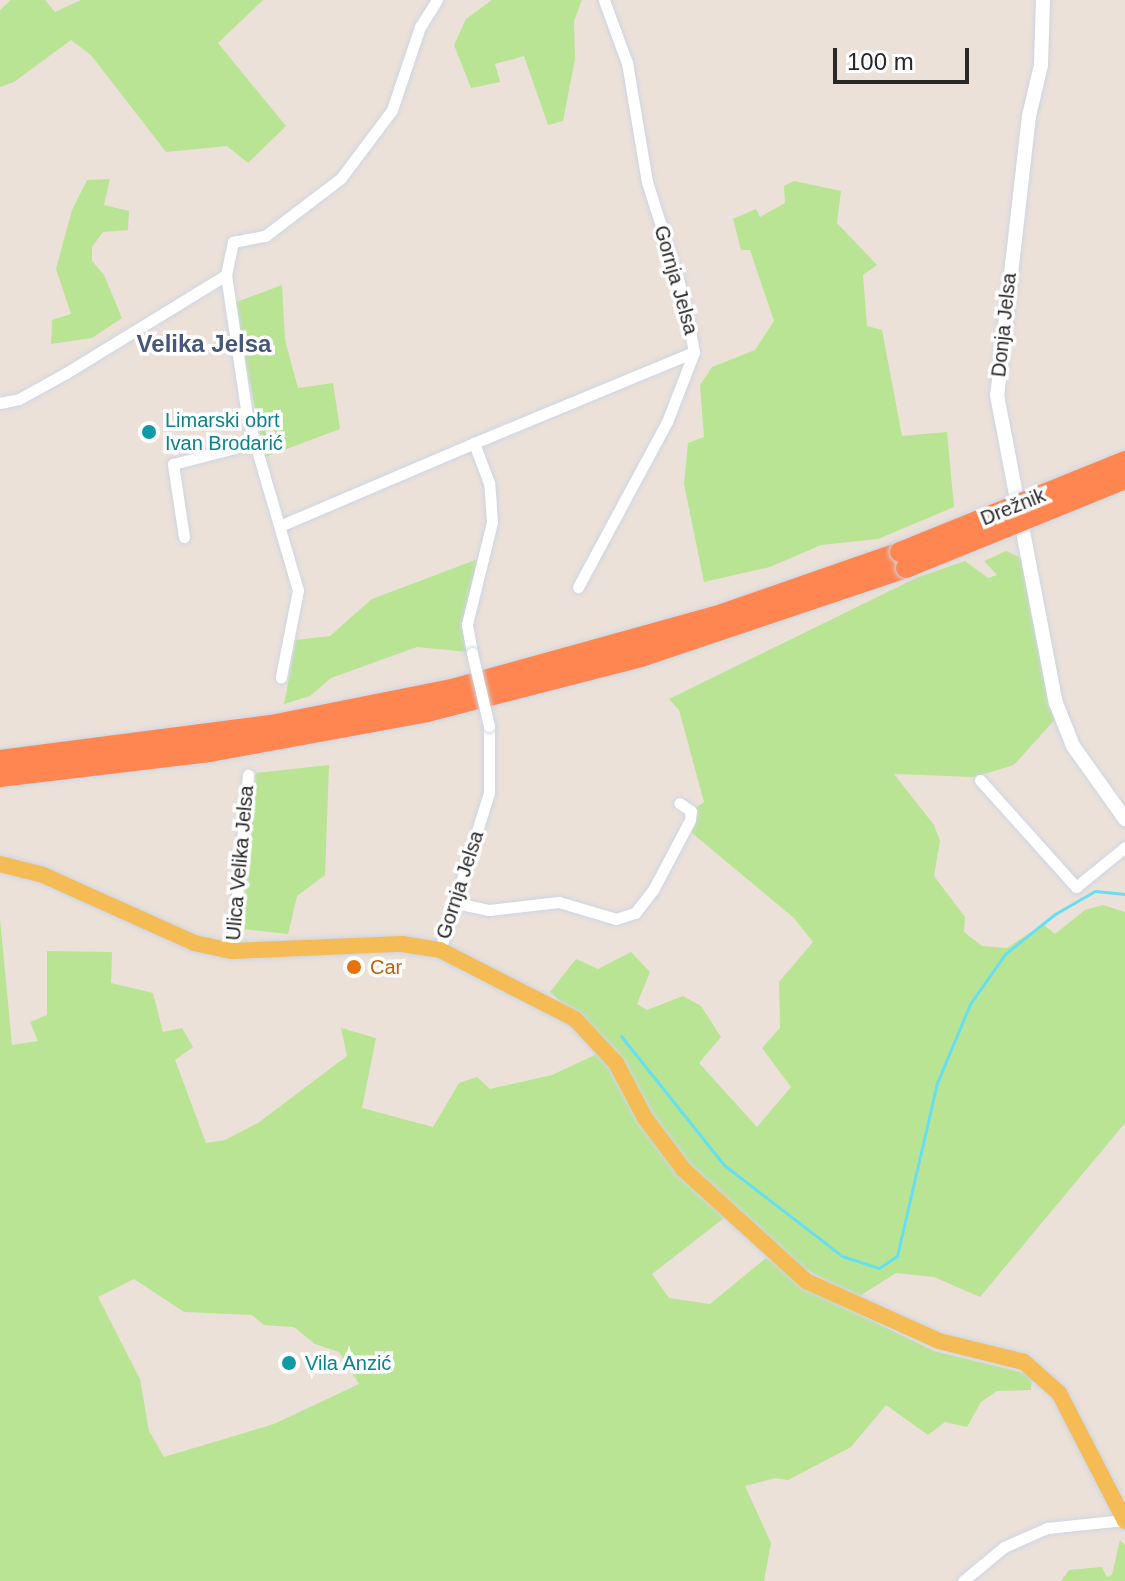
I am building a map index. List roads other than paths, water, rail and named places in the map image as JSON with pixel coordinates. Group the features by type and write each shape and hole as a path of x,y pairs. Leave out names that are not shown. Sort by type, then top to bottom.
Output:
{"highway":[{"name":"Drežnik","path":"903,560 1125,461"},
{"name":"Drežnik","path":"903,560 1125,479"},
{"path":"0,760 271,725 456,688 709,619 903,560"},
{"path":"0,777 210,752 427,712 678,645 903,560"}],"main road":[{"name":"Donja Jelsa","path":"1043,0 1041,65 1029,116 997,395 1056,703 1073,746 1125,819"},
{"path":"0,864 43,875 194,943 232,951 402,944 440,950 575,1019 616,1063 645,1118 684,1170 806,1281 939,1341 1024,1362 1059,1393 1125,1520"}],"street":[{"path":"281,677 298,590 282,525 254,443 226,275 233,242 265,236 341,178 392,110 420,27 437,0"},
{"name":"Gornja Jelsa","path":"578,587 667,422 694,352 684,299 647,182 627,63 604,0"},
{"path":"0,403 54,380 226,275"},
{"path":"282,525 694,352"},
{"path":"184,537 173,464 254,443"},
{"name":"Gornja Jelsa","path":"440,950 489,793 489,726 467,624 492,522 489,483 474,443"},
{"name":"Ulica Velika Jelsa","path":"232,951 248,775"},
{"path":"980,780 1076,887 1125,847"},
{"path":"456,903 489,910 559,902 616,919 635,913 653,890 690,820 691,811 679,803"},
{"path":"963,1581 1004,1547 1047,1528 1125,1520"}],"waterway":[{"path":"621,1036 724,1165 842,1256 879,1268 897,1256 937,1083 970,1004 1005,954 1055,914 1095,891 1125,894"}],"place":[{"name":"Limarski obrt Ivan Brodarić","path":"149,432"},
{"name":"Car","path":"354,967"},
{"name":"Vila Anzić","path":"289,1363"}],"district":[{"name":"Velika Jelsa","path":"204,344"}]}
